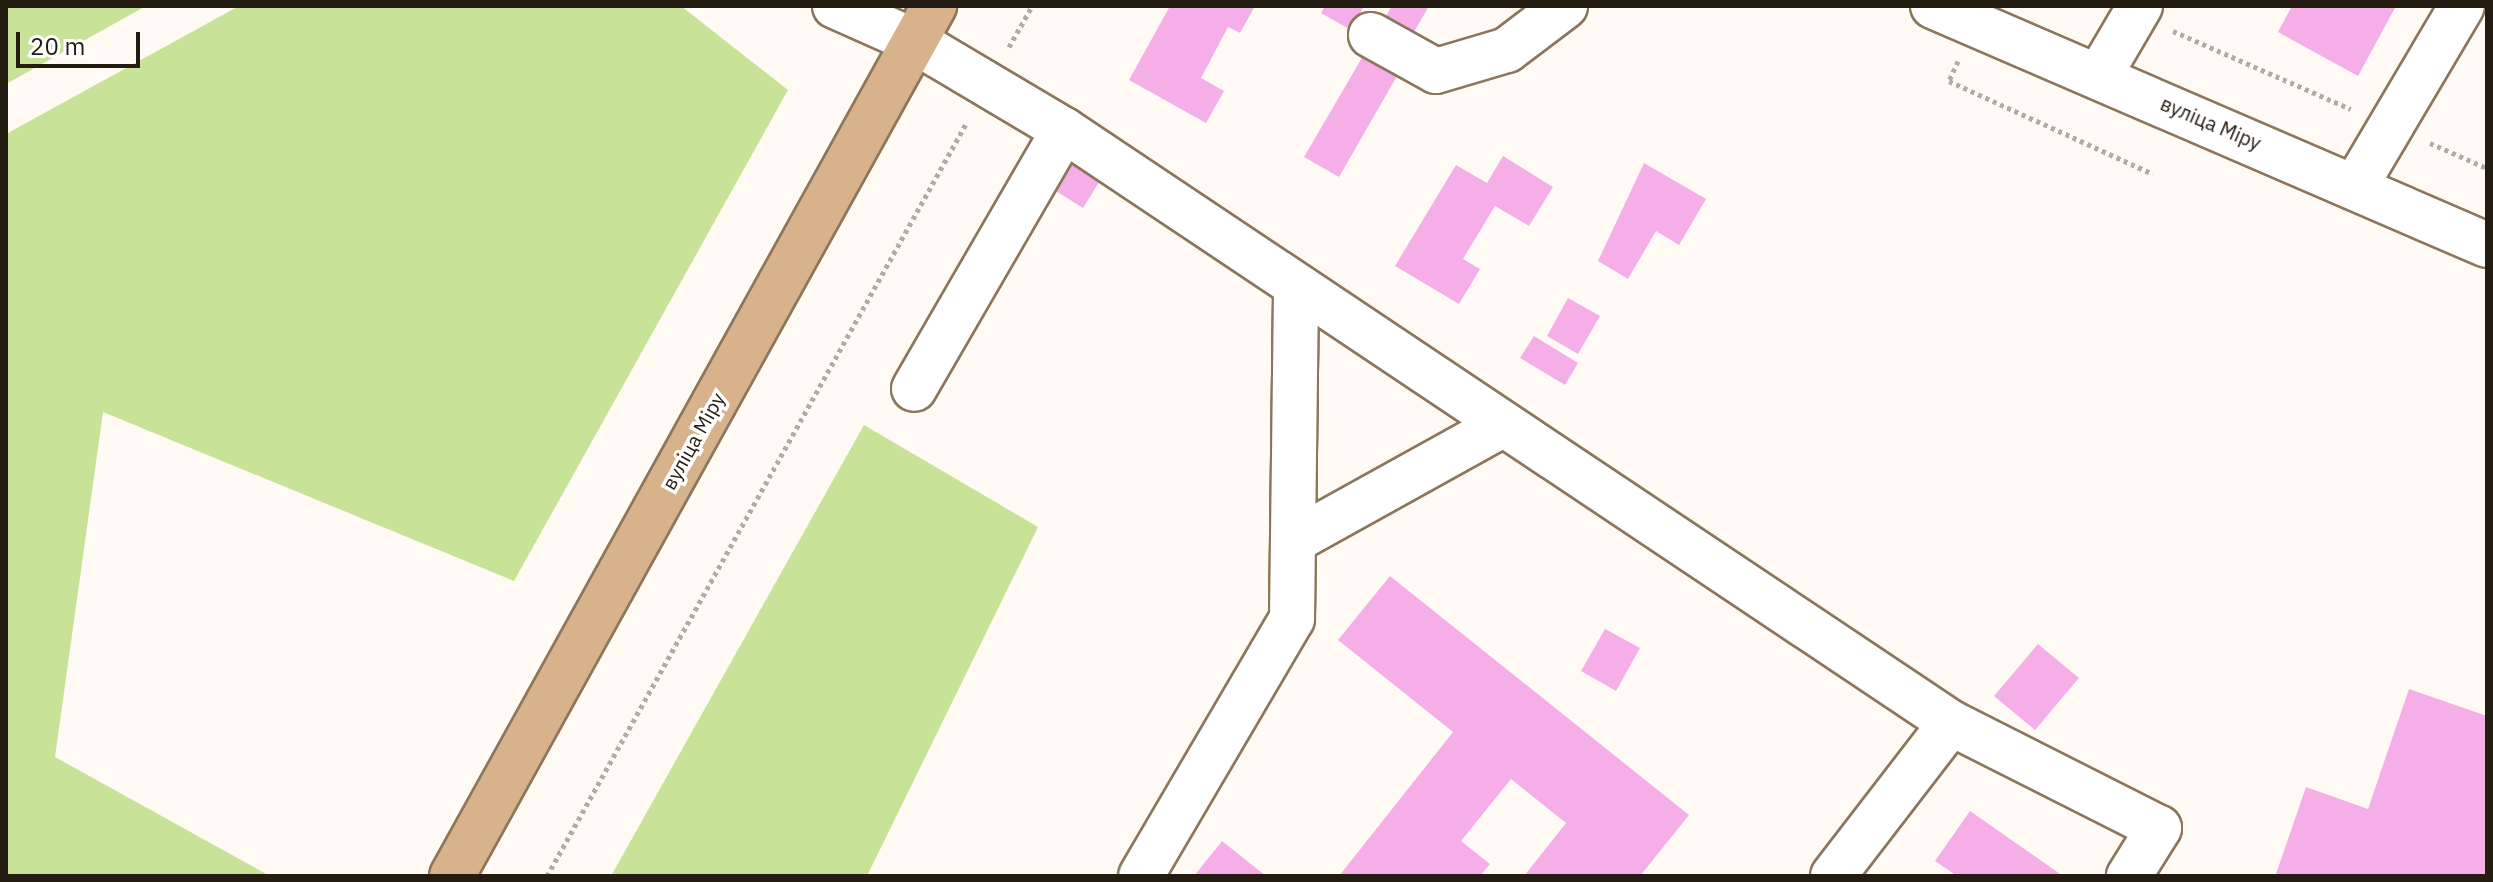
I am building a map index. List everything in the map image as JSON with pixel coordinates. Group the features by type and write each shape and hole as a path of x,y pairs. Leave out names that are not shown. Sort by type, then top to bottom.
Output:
{"main road":[{"name":"вуліца Міру","path":"452,876 924,24"}],"street":[{"path":"835,6 924,24 988,85 1064,130 1296,288 1951,723 2159,828 2129,876"},
{"path":"1371,35 1436,71 1507,50 1565,6"},
{"name":"вуліца Міру","path":"1933,6 2356,185 2487,245"},
{"path":"2356,185 2462,6"},
{"path":"2099,76 2138,10"},
{"path":"914,389 1064,130"},
{"path":"1141,876 1292,619 1296,288"},
{"path":"1293,541 1502,425"},
{"path":"1833,876 1951,723"}],"path":[{"path":"547,876 1032,6"},
{"path":"2138,10 2487,168"},
{"path":"1975,24 1949,81 2153,174"}],"green space":[{"path":"6,6 146,6 6,84"},
{"path":"239,6 681,6 788,90 514,581 103,412 55,757 270,876 6,876 6,134"},
{"path":"864,425 1038,527 867,876 611,876"}],"building":[{"path":"1170,6 1255,6 1240,33 1228,27 1201,78 1224,91 1206,123 1129,80"},
{"path":"1325,6 1364,6 1351,30 1321,13"},
{"path":"1392,6 1429,6 1410,39 1382,23"},
{"path":"2292,6 2396,6 2358,76 2278,32"},
{"path":"1363,56 1397,76 1339,177 1304,157"},
{"path":"1072,149 1106,171 1083,208 1048,186"},
{"path":"1503,156 1553,187 1529,226 1495,206 1463,259 1480,269 1459,304 1395,266 1456,165 1487,183"},
{"path":"1644,163 1706,199 1679,245 1656,231 1628,279 1598,261"},
{"path":"1568,298 1600,316 1578,354 1547,336"},
{"path":"1534,336 1578,363 1565,385 1520,358"},
{"path":"1390,576 1689,815 1640,876 1524,876 1566,823 1511,779 1461,841 1490,864 1480,876 1339,876 1453,732 1338,640"},
{"path":"1605,629 1640,648 1616,691 1581,671"},
{"path":"2038,644 2079,678 2035,730 1994,696"},
{"path":"2409,689 2487,716 2487,876 2276,874 2306,787 2368,809"},
{"path":"1970,811 2063,876 1957,876 1935,861"},
{"path":"1222,841 1266,876 1194,876"}]}
